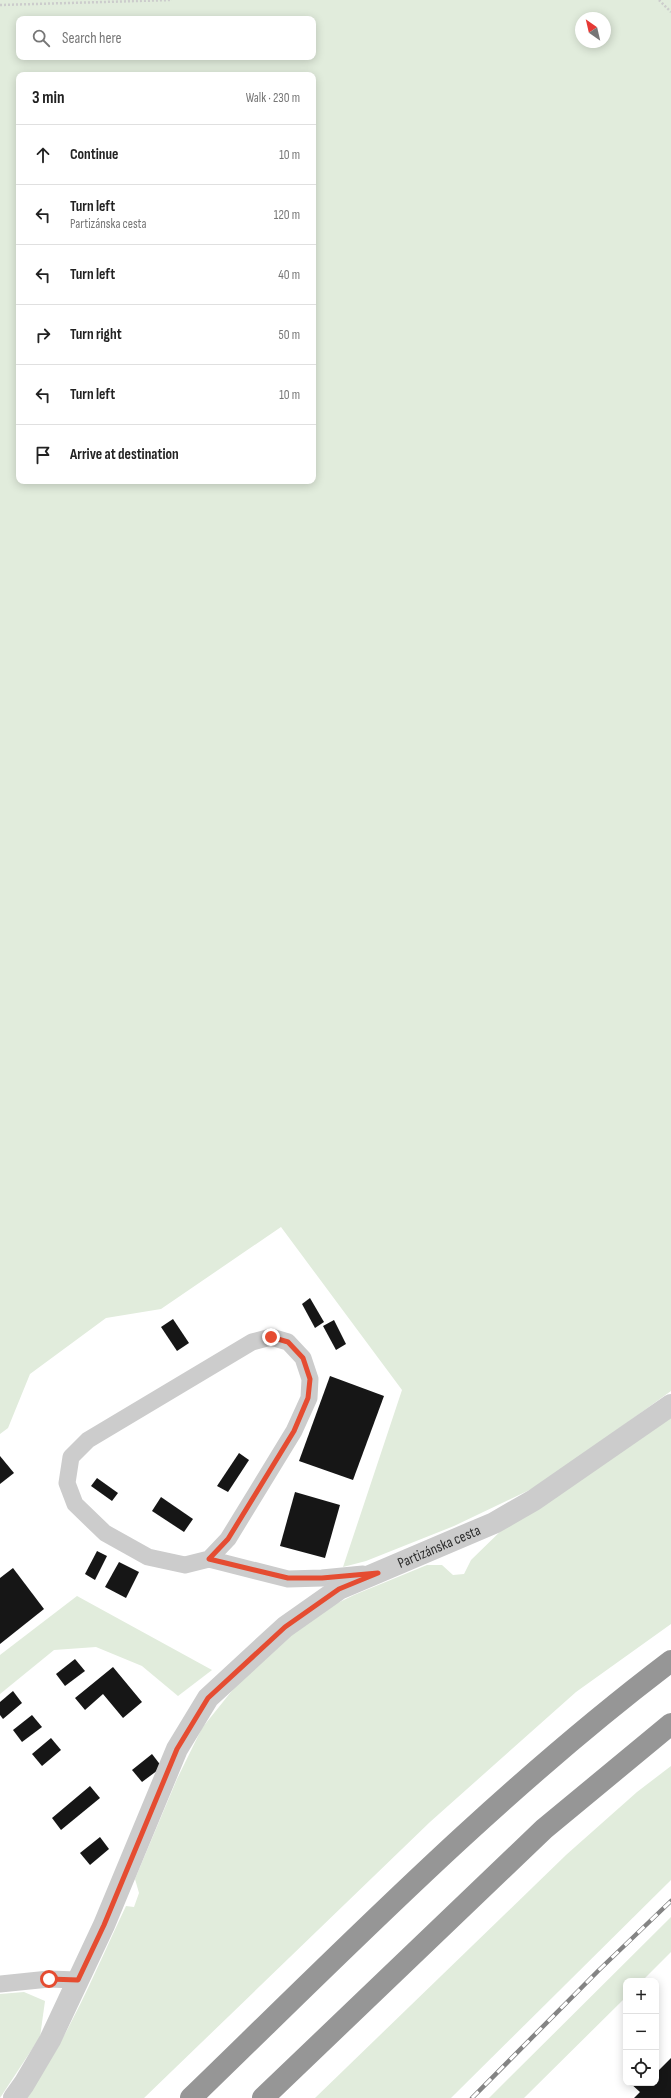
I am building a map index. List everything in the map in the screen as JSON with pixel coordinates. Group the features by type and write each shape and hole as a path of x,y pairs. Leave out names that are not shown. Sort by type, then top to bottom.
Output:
{"highway":[{"path":"191,2098 392,1904 511,1793 613,1705 671,1662"},
{"path":"263,2098 544,1830 671,1724"}],"street":[{"name":"Partizánska cesta","path":"14,2098 50,2040 104,1925 177,1749 208,1698 285,1627 339,1589 494,1523 527,1504 671,1405"}],"lane":[{"path":"209,1559 228,1539 294,1431 308,1398 310,1379 303,1358 288,1342 271,1337 252,1342 88,1440 71,1457 67,1483 74,1504 105,1533 148,1557 185,1565 209,1559 288,1578 322,1578 378,1573"},
{"path":"0,1984 49,1979 74,1988"}],"path":[{"path":"0,6 172,0"},
{"path":"660,0 671,12"}],"green space":[{"path":"0,0 671,0 671,1391 542,1484 454,1526 366,1561 343,1567 402,1390 281,1227 161,1309 106,1318 30,1374 8,1428 0,1434"},
{"path":"671,1416 671,1624 576,1692 430,1822 144,2098 25,2098 55,2053 68,2029 126,1906 134,1907 139,1893 135,1879 177,1779 202,1728 235,1687 309,1617 354,1595 427,1565 442,1565 453,1575 464,1574 471,1560 511,1521"},
{"path":"77,1596 212,1670 178,1696 142,1666 96,1647 54,1650 0,1694 0,1655"},
{"path":"671,1766 671,1880 451,2098 315,2098 566,1855 637,1792"},
{"path":"671,1917 671,1952 645,1978 623,1978 623,2000 524,2098 489,2098"},
{"path":"24,1992 45,2001 40,2037 0,2098 0,1994"}],"building":[{"path":"310,1298 324,1322 315,1328 302,1304"},
{"path":"173,1319 189,1343 177,1351 161,1327"},
{"path":"334,1320 346,1344 336,1350 323,1326"},
{"path":"330,1376 384,1396 353,1480 299,1461"},
{"path":"239,1453 249,1460 228,1492 217,1486"},
{"path":"0,1456 14,1473 0,1484"},
{"path":"97,1478 118,1493 112,1501 91,1486"},
{"path":"295,1492 340,1505 325,1558 280,1546"},
{"path":"161,1497 193,1519 184,1532 152,1511"},
{"path":"97,1551 107,1556 95,1580 85,1574"},
{"path":"119,1562 139,1572 126,1598 105,1587"},
{"path":"13,1568 44,1609 0,1644 0,1578"},
{"path":"75,1659 85,1671 65,1686 56,1674"},
{"path":"113,1667 142,1702 123,1718 103,1694 85,1710 75,1698"},
{"path":"13,1691 22,1703 3,1719 0,1715 0,1702"},
{"path":"32,1715 42,1727 22,1742 13,1730"},
{"path":"51,1738 61,1750 42,1766 32,1754"},
{"path":"152,1754 162,1767 142,1782 132,1770"},
{"path":"90,1786 100,1798 61,1830 52,1818"},
{"path":"100,1837 109,1849 90,1865 80,1853"},
{"path":"671,2058 671,2098 634,2098 640,2092 633,2086 659,2086 659,2070"}],"railway":[{"path":"472,2098 599,1970 671,1901"}],"route":[{"path":"49,1979 78,1980 104,1925 177,1749 208,1698 285,1627 339,1589 378,1573 322,1578 288,1578 209,1559 228,1539 294,1431 308,1398 310,1379 303,1358 288,1342 271,1337"}]}
